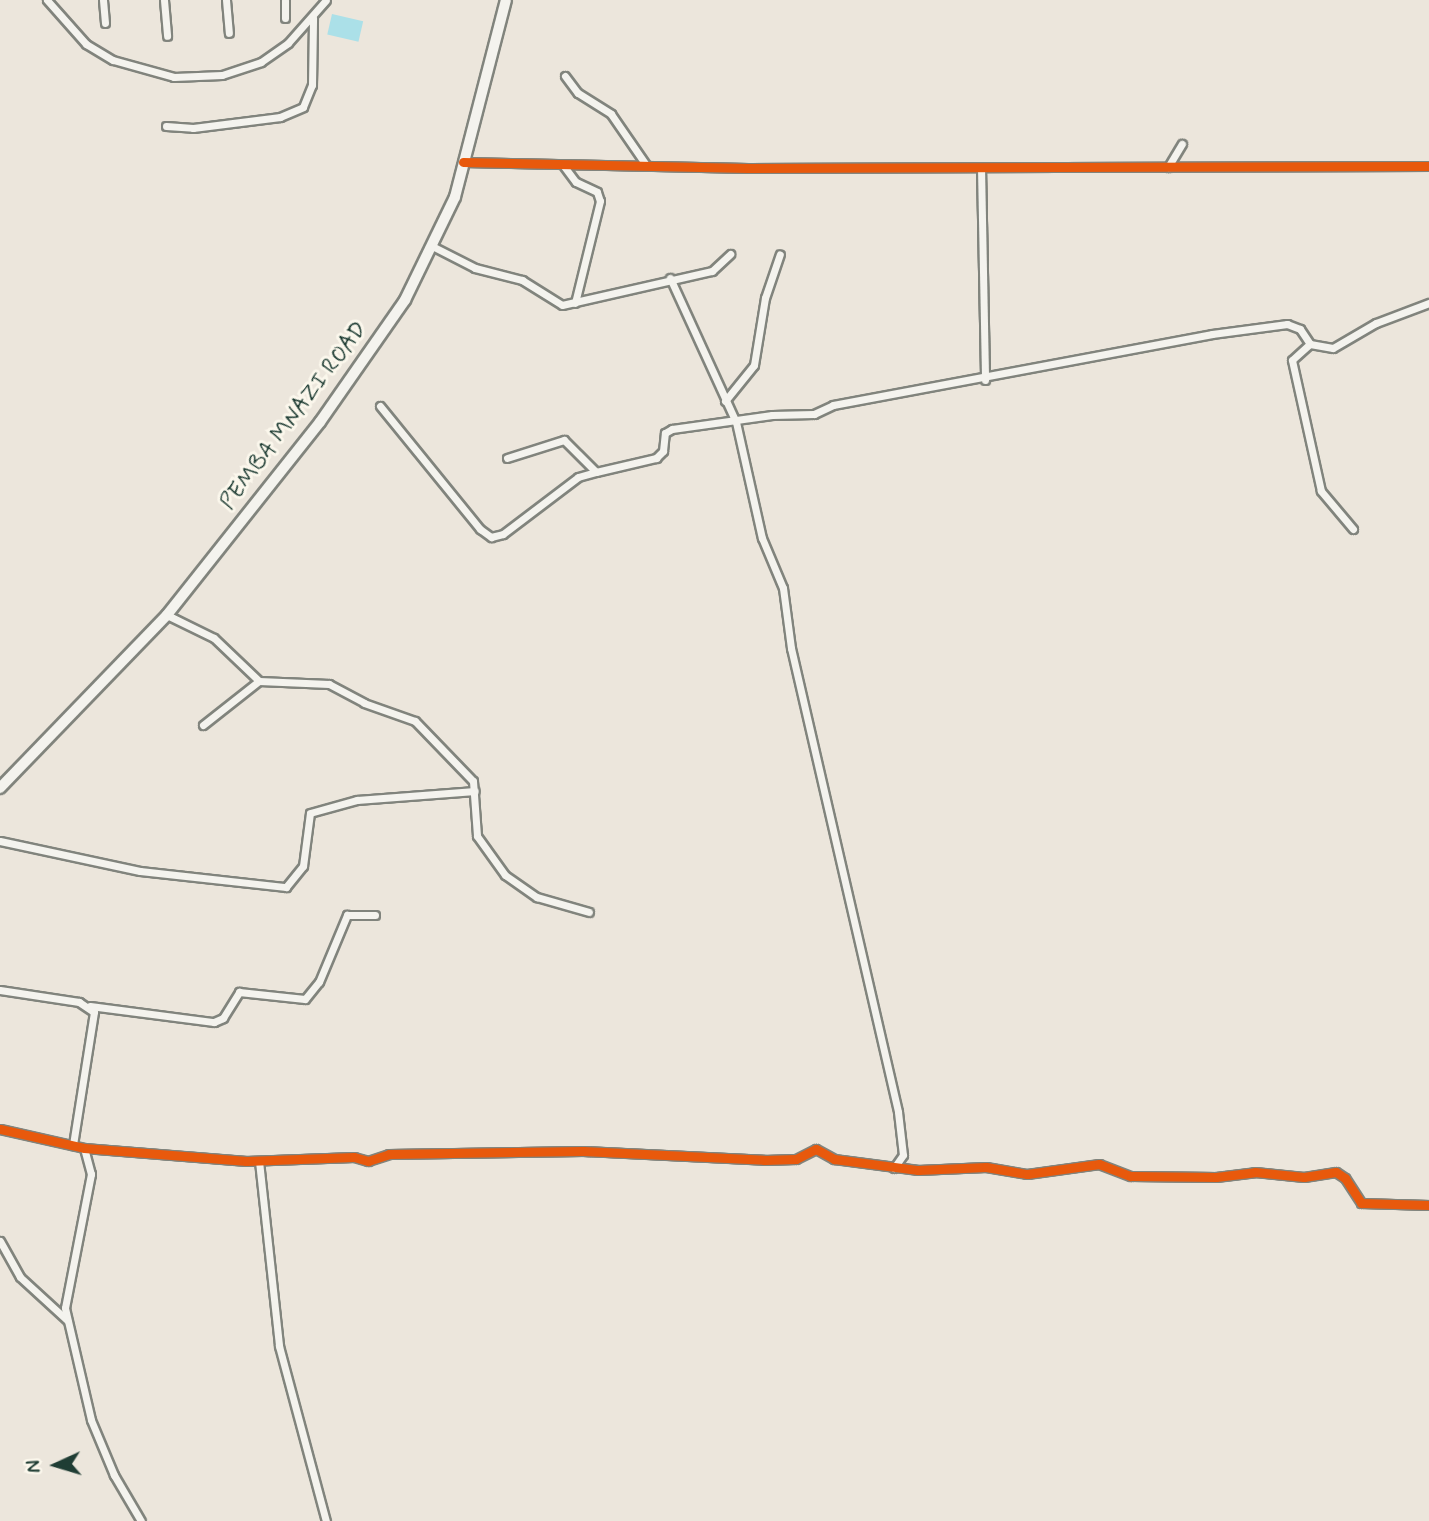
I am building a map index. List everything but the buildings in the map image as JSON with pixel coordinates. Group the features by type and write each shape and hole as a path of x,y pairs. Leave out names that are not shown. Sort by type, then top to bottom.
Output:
{"main road":[{"name":"PEMBA MNAZI ROAD","path":"0,788 167,615 355,375 434,247 463,162 506,0"}],"street":[{"path":"47,0 86,44 104,55 174,77 222,75 246,68 282,48 313,18 326,0"},
{"path":"103,0 105,23"},
{"path":"164,0 167,36"},
{"path":"226,0 229,33"},
{"path":"285,0 285,18"},
{"path":"166,126 193,128 280,117 303,107 312,85 313,18"},
{"path":"565,76 578,93 611,114 646,165"},
{"path":"1168,167 1182,144"},
{"path":"463,162 981,167 1429,166"},
{"path":"563,165 576,183 597,192 600,201 575,303"},
{"path":"981,167 985,380"},
{"path":"434,247 475,268 522,280 556,304 575,303 670,278 712,271 730,254"},
{"path":"725,401 754,365 765,298 780,254"},
{"path":"670,278 736,422 762,538 783,588 791,648 891,1081 903,1149 894,1168"},
{"path":"380,406 491,537 503,534 578,477 656,458 663,451 665,433 672,429 772,415 814,414 833,405 985,380 1212,334 1287,324 1300,329 1310,344 1333,348 1376,323 1429,303"},
{"path":"1310,344 1292,360 1291,369 1321,491 1353,529"},
{"path":"507,458 564,440 596,472"},
{"path":"167,615 214,638 258,681"},
{"path":"203,725 258,681 329,684 375,708 410,718 468,774 475,791 477,835 505,875 537,897 589,912"},
{"path":"0,841 140,872 286,887 303,866 310,813 357,800 475,791"},
{"path":"0,990 90,1006 214,1022 222,1018 239,992 305,999 319,982 347,915 375,915"},
{"path":"73,1145 95,1021 90,1006"},
{"path":"0,1129 84,1148 259,1161 348,1157 368,1161 388,1154 583,1151 764,1160 796,1159 816,1149 834,1159 894,1168 997,1167 1027,1174 1099,1164 1130,1175 1216,1177 1336,1172 1345,1178 1361,1203 1429,1205"},
{"path":"84,1148 91,1174 81,1238 64,1294 68,1321 91,1420 114,1475 141,1521"},
{"path":"259,1161 279,1346 326,1521"},
{"path":"0,1241 20,1277 68,1321"}],"water":[{"path":"332,14 363,21 358,42 327,34"}],"cycle path":[{"path":"463,162 748,168 1429,166"},
{"path":"0,1129 84,1148 246,1161 354,1157 368,1161 389,1154 583,1151 764,1160 796,1159 816,1149 834,1159 918,1170 986,1167 1027,1174 1099,1164 1131,1176 1216,1177 1255,1172 1304,1177 1336,1172 1345,1178 1361,1203 1429,1205"}]}
